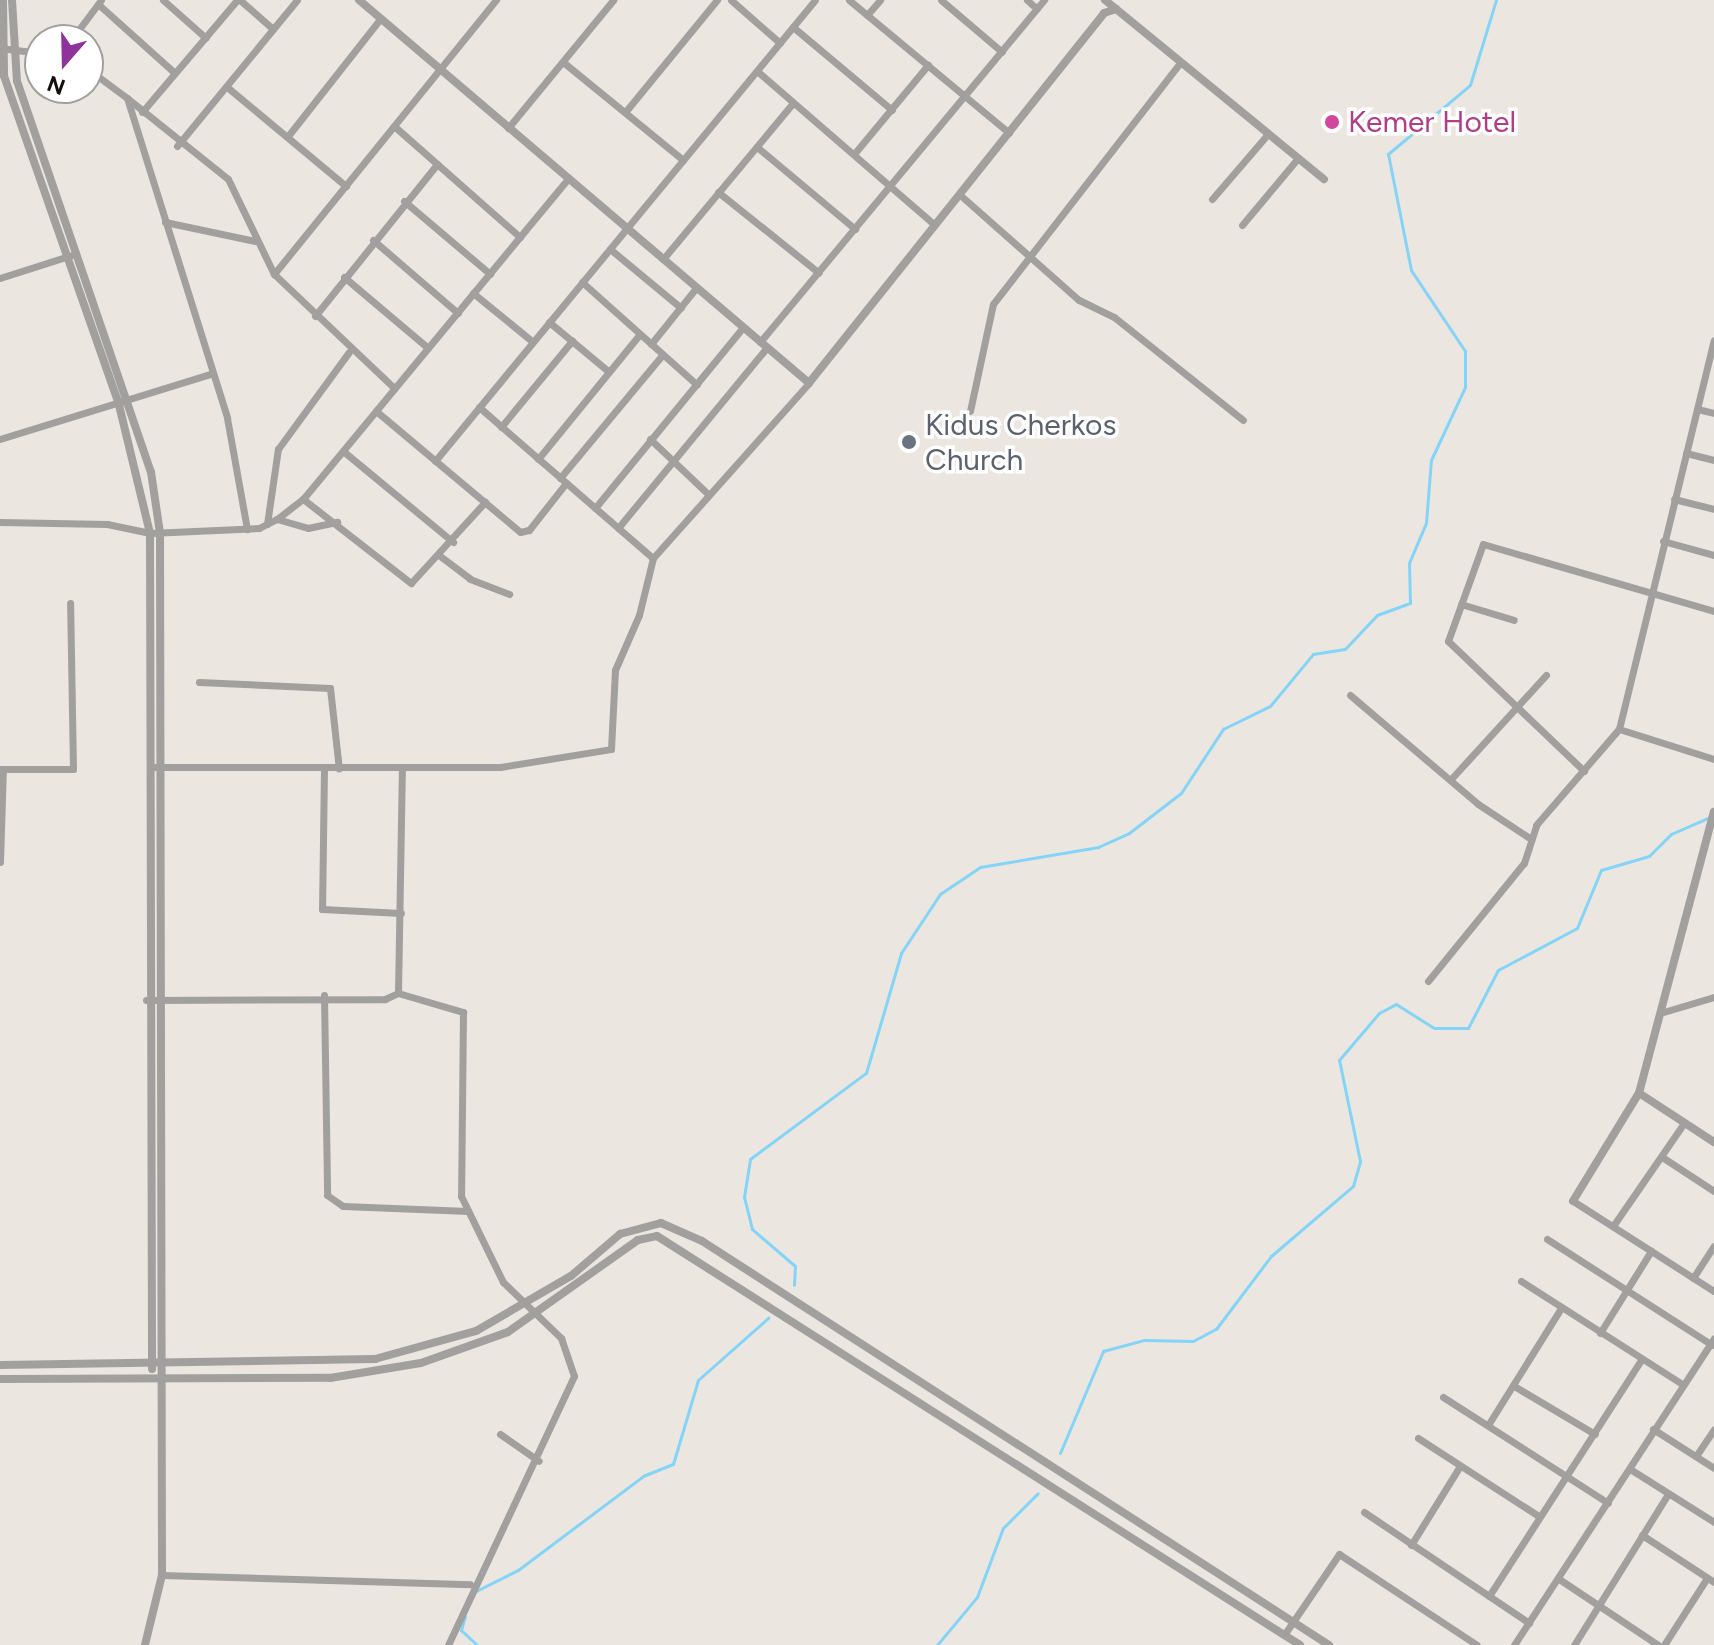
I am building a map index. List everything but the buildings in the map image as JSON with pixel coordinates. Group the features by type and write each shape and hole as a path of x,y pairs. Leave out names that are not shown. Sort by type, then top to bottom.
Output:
{"street":[{"path":"3,0 3,47 70,256 151,472 160,533 150,690 146,1000 148,1288 152,1366 159,1393 162,1575 145,1645"},
{"path":"3,47 12,0"},
{"path":"163,0 206,38"},
{"path":"142,112 238,0 273,29"},
{"path":"177,146 297,0"},
{"path":"359,0 809,383"},
{"path":"508,128 613,0"},
{"path":"626,111 717,0"},
{"path":"731,0 780,43"},
{"path":"435,461 815,0"},
{"path":"849,0 1009,133"},
{"path":"867,15 880,0"},
{"path":"941,0 1002,52"},
{"path":"1027,0 1037,9"},
{"path":"618,528 819,273 1044,0"},
{"path":"1105,0 1324,179"},
{"path":"151,767 500,767 611,749 615,670 639,615 653,558 809,383 959,194 1122,0"},
{"path":"274,274 494,1"},
{"path":"83,24 99,2 175,73"},
{"path":"288,136 381,18"},
{"path":"793,27 892,110"},
{"path":"3,47 24,50"},
{"path":"563,62 683,160"},
{"path":"970,411 982,331 1027,253 1181,62"},
{"path":"854,154 928,65"},
{"path":"757,71 935,225"},
{"path":"104,81 127,98 177,146 228,179 255,241 274,274 349,352 394,388"},
{"path":"227,87 346,186"},
{"path":"127,98 213,373 247,529"},
{"path":"663,259 793,103"},
{"path":"394,126 520,237"},
{"path":"1212,199 1268,134"},
{"path":"757,147 855,229"},
{"path":"1242,225 1298,158"},
{"path":"315,316 404,201 437,164"},
{"path":"0,522 160,533 247,529 277,519 303,499 568,179"},
{"path":"718,192 819,273"},
{"path":"959,194 1027,253 1243,420"},
{"path":"404,201 490,274"},
{"path":"165,222 255,241"},
{"path":"373,240 458,313"},
{"path":"610,249 681,308"},
{"path":"0,278 70,256"},
{"path":"344,277 428,348"},
{"path":"582,282 697,385"},
{"path":"651,344 696,288"},
{"path":"473,293 533,342"},
{"path":"549,322 608,371"},
{"path":"595,508 743,327"},
{"path":"538,459 639,335"},
{"path":"1428,981 1499,900 1524,863 1531,839 1619,729 1663,541 1711,364 1714,340"},
{"path":"501,427 572,341"},
{"path":"267,524 278,449 349,352"},
{"path":"376,411 523,533 662,355"},
{"path":"0,439 123,404 213,373"},
{"path":"123,404 150,533 161,690 158,1139 162,1365 157,1378"},
{"path":"479,407 653,558"},
{"path":"1697,409 1714,413"},
{"path":"650,439 709,495"},
{"path":"343,451 453,542"},
{"path":"1686,453 1714,460"},
{"path":"140,477 151,472"},
{"path":"303,499 337,522 408,583 440,556 485,502"},
{"path":"1674,499 1714,509"},
{"path":"277,519 308,528 337,522"},
{"path":"1663,541 1714,555"},
{"path":"1584,771 1448,641 1485,543 1714,611"},
{"path":"440,556 470,579 509,594"},
{"path":"0,862 1,769 73,769 70,603"},
{"path":"1461,604 1514,620"},
{"path":"1451,779 1546,675"},
{"path":"199,682 330,688 339,769"},
{"path":"150,690 161,690"},
{"path":"1350,695 1451,779 1531,839"},
{"path":"1619,729 1714,759"},
{"path":"398,993 402,768"},
{"path":"324,769 322,909 401,913"},
{"path":"1714,812 1639,1093 1573,1201 1714,1291"},
{"path":"148,917 159,916"},
{"path":"146,1000 324,995 385,999 398,993 456,1007 465,1017 458,1164 468,1211 497,1271 524,1306 561,1338 574,1376 539,1461 470,1584 448,1645"},
{"path":"324,995 327,1195 343,1206 468,1211"},
{"path":"1660,1013 1714,997"},
{"path":"1639,1093 1714,1142"},
{"path":"1613,1226 1684,1123"},
{"path":"148,1140 158,1139"},
{"path":"1662,1157 1714,1191"},
{"path":"0,1365 152,1366 375,1359 438,1345 524,1306 620,1234 661,1223 702,1241 1329,1645"},
{"path":"148,1228 160,1228"},
{"path":"0,1379 368,1373 472,1347 535,1315 638,1240 666,1239 969,1430 1300,1645"},
{"path":"1514,1645 1682,1384 1713,1343 1626,1292 1547,1239"},
{"path":"1693,1278 1714,1246"},
{"path":"1600,1333 1651,1251"},
{"path":"1521,1281 1682,1384"},
{"path":"148,1288 159,1288"},
{"path":"1488,1425 1561,1308"},
{"path":"1489,1596 1642,1359"},
{"path":"1514,1386 1595,1434"},
{"path":"1443,1397 1608,1503"},
{"path":"969,1430 975,1418"},
{"path":"1653,1429 1714,1468"},
{"path":"1696,1456 1714,1429"},
{"path":"500,1434 539,1461"},
{"path":"1418,1438 1540,1517"},
{"path":"1411,1545 1460,1466"},
{"path":"1630,1469 1714,1522"},
{"path":"1574,1645 1668,1494"},
{"path":"1364,1512 1529,1623"},
{"path":"1136,1538 1143,1525"},
{"path":"1642,1535 1710,1580 1664,1645"},
{"path":"1284,1635 1339,1554 1477,1645"},
{"path":"162,1575 470,1584"},
{"path":"1559,1579 1658,1645"}],"waterway":[{"path":"794,1285 795,1266 752,1229 744,1197 750,1159 866,1073 901,953 940,894 980,867 1098,847 1129,833 1181,793 1223,729 1270,706 1313,654 1345,649 1377,615 1410,603 1409,563 1426,523 1431,460 1465,387 1465,351 1411,270 1388,154 1470,85 1496,0"},
{"path":"1060,1453 1103,1351 1144,1340 1193,1341 1216,1329 1271,1256 1353,1186 1360,1161 1339,1060 1379,1013 1396,1004 1434,1028 1468,1028 1498,970 1577,928 1601,870 1649,856 1671,834 1710,817"},
{"path":"476,1591 518,1570 643,1476 673,1464 698,1380 768,1318"},
{"path":"937,1645 977,1597 1003,1528 1038,1493"},
{"path":"465,1616 461,1630 477,1645"}],"place":[{"name":"Kemer Hotel","path":"1332,122"},
{"name":"Kidus Cherkos Church","path":"909,442"}]}
